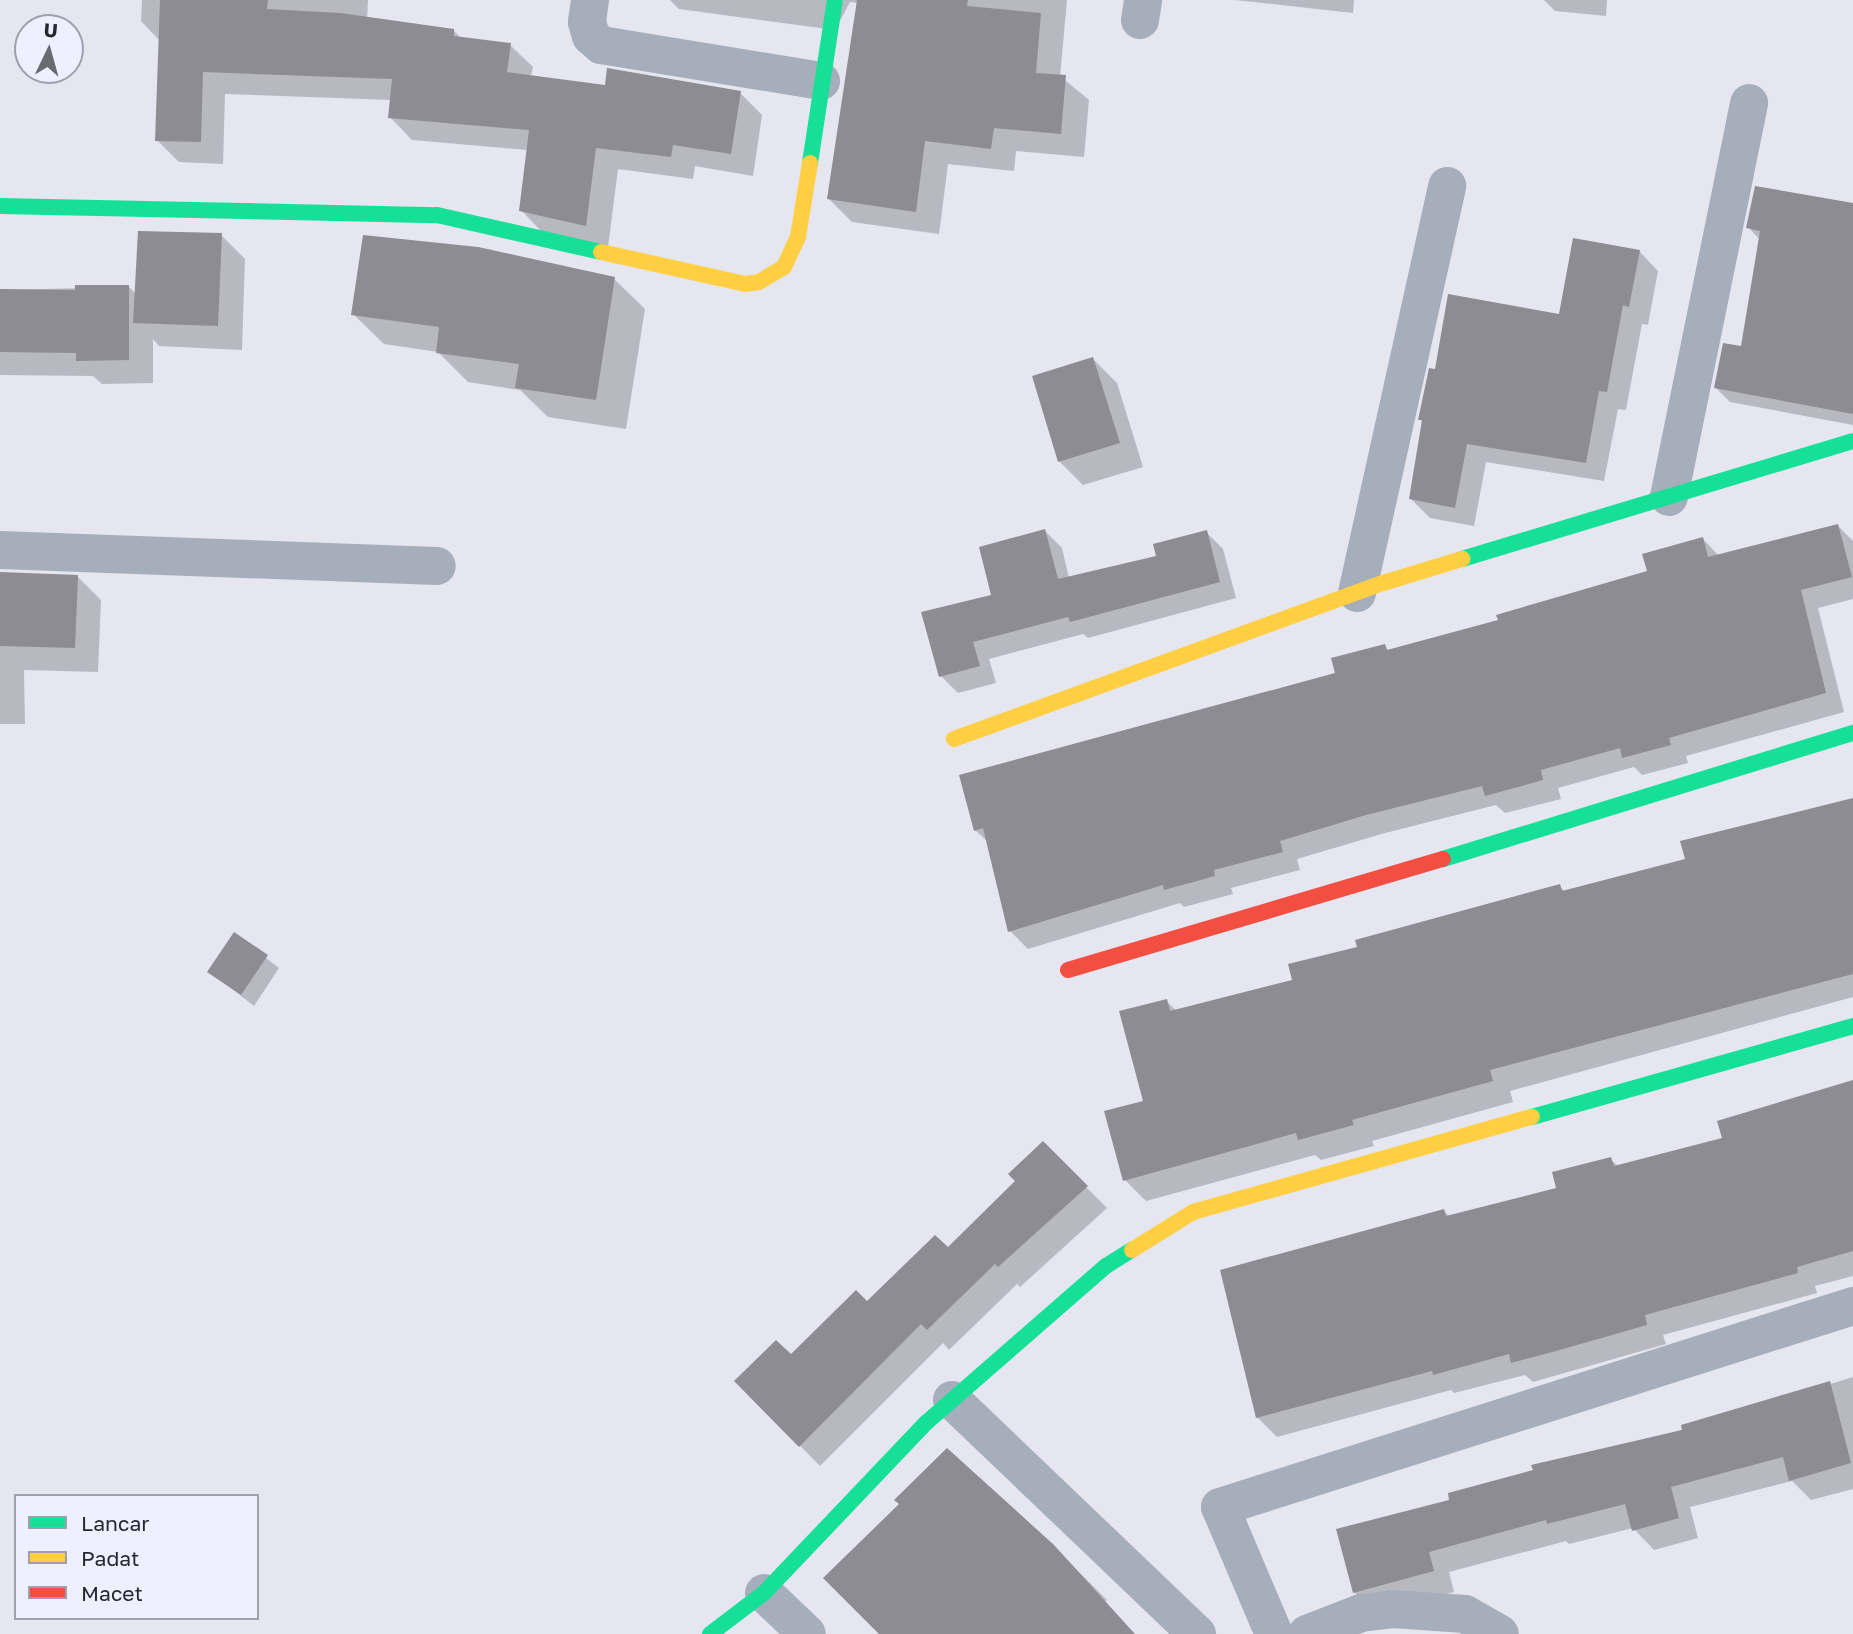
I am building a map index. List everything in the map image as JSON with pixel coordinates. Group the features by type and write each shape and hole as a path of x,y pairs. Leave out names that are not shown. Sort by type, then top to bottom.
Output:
{"street":[{"path":"590,0 587,22 591,36 601,45 821,81"},
{"path":"0,206 437,215 744,284 776,275 793,251 835,0"},
{"path":"1669,497 1749,103"},
{"path":"1357,593 1447,186"},
{"path":"954,739 1357,593 1853,441"},
{"path":"0,550 437,565"},
{"path":"1068,970 1700,783 1853,733"},
{"path":"710,1634 764,1593 952,1400 1106,1266 1193,1212 1853,1026"},
{"path":"1274,1634 1220,1507 1853,1307"},
{"path":"952,1400 1197,1634"},
{"path":"764,1593 807,1634"},
{"path":"1307,1634 1361,1612 1393,1609 1465,1614 1500,1634"}],"building":[{"path":"160,0 268,0 267,9 340,13 454,29 454,36 511,43 507,72 605,85 607,68 741,91 731,154 673,145 671,157 596,148 586,226 519,211 529,130 388,118 392,79 203,72 201,142 155,141"},
{"path":"857,0 968,0 967,6 1041,13 1036,73 1066,75 1061,134 994,128 991,149 925,141 916,212 827,199"},
{"path":"1755,186 1853,203 1853,414 1714,388 1723,343 1741,346 1760,231 1746,228"},
{"path":"138,231 222,233 218,326 133,323"},
{"path":"363,235 478,247 615,277 596,400 515,388 519,364 436,353 439,327 351,315"},
{"path":"1573,238 1640,250 1629,307 1623,305 1607,392 1599,391 1586,463 1467,444 1455,508 1409,499 1422,420 1418,420 1429,368 1435,369 1448,294 1559,314"},
{"path":"75,285 129,285 129,360 76,361 76,353 0,352 0,289 75,290"},
{"path":"1093,357 1120,443 1058,462 1032,376"},
{"path":"1838,524 1852,577 1801,590 1826,693 1669,738 1671,745 1622,758 1620,748 1541,770 1543,780 1485,796 1482,786 1366,815 1280,841 1283,852 1214,870 1215,876 1164,890 1163,885 1008,932 983,828 974,831 959,775 1335,673 1331,658 1385,644 1387,650 1498,620 1496,615 1647,571 1642,554 1703,537 1708,557"},
{"path":"1045,529 1058,579 1156,556 1153,544 1207,530 1220,582 1070,622 1068,617 973,642 980,666 939,677 921,612 991,595 979,547"},
{"path":"0,572 78,575 75,648 0,646"},
{"path":"1853,798 1853,974 1490,1070 1493,1081 1352,1120 1354,1125 1298,1140 1296,1133 1123,1181 1104,1111 1143,1101 1119,1011 1167,999 1170,1011 1292,980 1288,964 1357,947 1355,940 1560,884 1562,891 1685,859 1680,841"},
{"path":"234,932 268,955 241,995 207,972"},
{"path":"1853,1080 1853,1251 1797,1267 1798,1273 1645,1315 1647,1325 1556,1351 1511,1363 1509,1354 1433,1375 1432,1371 1256,1418 1220,1270 1444,1209 1446,1216 1556,1188 1552,1172 1611,1157 1614,1166 1722,1138 1717,1121"},
{"path":"1043,1141 1088,1186 998,1267 995,1264 927,1330 921,1324 799,1447 734,1381 776,1340 791,1354 856,1290 867,1301 935,1235 948,1247 1015,1181 1008,1174"},
{"path":"1830,1381 1851,1463 1789,1481 1783,1457 1671,1487 1679,1518 1632,1531 1625,1504 1547,1524 1546,1520 1429,1552 1434,1571 1353,1593 1336,1529 1449,1500 1448,1493 1533,1470 1531,1465 1682,1430 1681,1425"},
{"path":"947,1448 1054,1545 1135,1634 879,1634 823,1578 899,1504 894,1500"}],"traffic: fast":[{"path":"810,163 835,0"},
{"path":"0,206 437,215 601,252"},
{"path":"1462,559 1853,441"},
{"path":"1443,859 1853,733"},
{"path":"1532,1117 1853,1026"},
{"path":"710,1634 764,1593 927,1422 1106,1266 1132,1250"}],"traffic: slow":[{"path":"601,252 745,284 759,282 784,267 798,237 810,163"},
{"path":"954,739 1383,583 1462,559"},
{"path":"1132,1250 1193,1212 1532,1117"}],"traffic: jam":[{"path":"1068,970 1443,859"}]}
